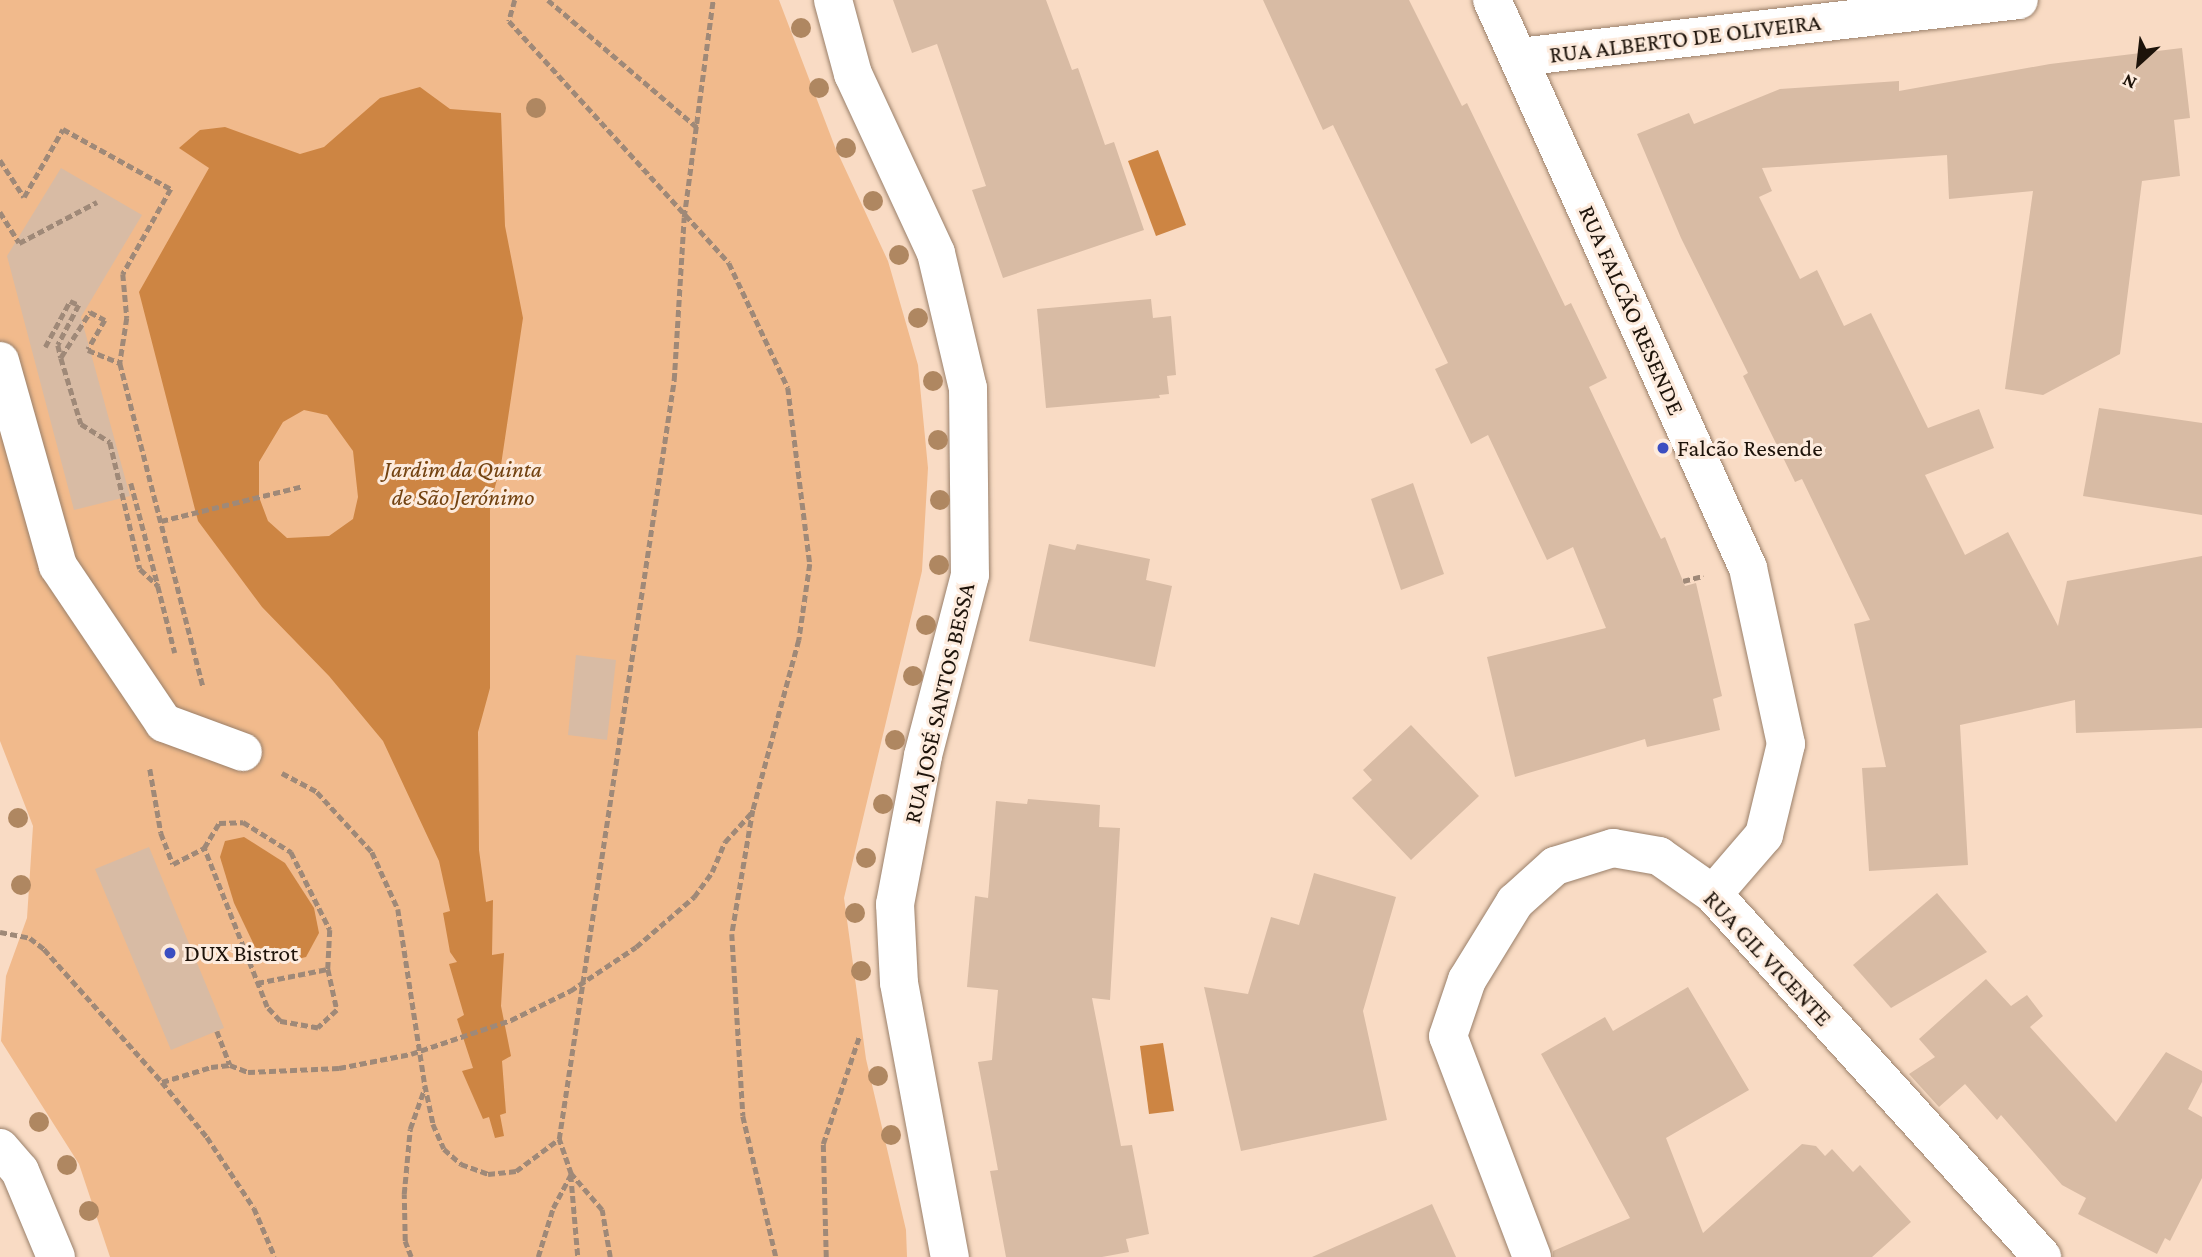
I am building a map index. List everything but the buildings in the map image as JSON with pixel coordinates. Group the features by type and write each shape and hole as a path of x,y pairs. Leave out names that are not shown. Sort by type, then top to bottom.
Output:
{"street":[{"name":"RUA JOSÉ SANTOS BESSA","path":"833,0 853,74 936,253 968,388 970,575 923,756 895,904 899,983 950,1257"},
{"name":"RUA FALCÃO RESENDE","path":"1492,0 1748,568 1786,744 1764,835 1713,894"},
{"name":"RUA ALBERTO DE OLIVEIRA","path":"1519,57 2019,0"},
{"path":"0,361 58,566 164,723 243,752"},
{"name":"RUA GIL VICENTE","path":"1532,1257 1448,1036 1468,980 1515,902 1555,866 1613,848 1659,856 1713,894 2042,1257"},
{"path":"0,1148 20,1171 56,1257"}],"path":[{"path":"515,0 509,22 729,264 788,388 810,564 799,640 753,810 732,934 743,1116 776,1257"},
{"path":"548,0 699,129"},
{"path":"578,1257 571,1174 559,1139 674,380 684,217 699,129 713,0"},
{"path":"0,160 24,197 63,129 172,189 123,274 127,318 120,363 206,696 191,679"},
{"path":"0,212 19,243 97,202"},
{"path":"40,356 70,301 79,305 58,345 61,358 81,424 110,442 140,569 158,586"},
{"path":"61,358 90,312 104,320 88,349 120,363"},
{"path":"131,483 177,662"},
{"path":"161,521 303,486"},
{"path":"164,723 148,752 161,833 173,864 204,848 219,823 243,822 291,852 330,930 328,969 337,1010 318,1028 281,1021 267,1007 204,848"},
{"path":"243,752 317,792 372,852 398,909 425,1085 433,1124 444,1149 461,1164 488,1174 516,1171 559,1139"},
{"path":"162,1082 230,1065 248,1072 339,1068 387,1059 511,1020 570,991 636,947 694,897 712,872 726,842 753,810"},
{"path":"0,932 30,938 44,949 162,1082 207,1137 247,1198 275,1257"},
{"path":"257,983 328,969"},
{"path":"826,1257 824,1144 860,1034 899,983"},
{"path":"217,1031 230,1065"},
{"path":"411,1257 405,1241 405,1181 410,1129 425,1085"},
{"path":"538,1257 553,1208 571,1174"},
{"path":"571,1174 602,1210 610,1257"}],"green space":[{"name":"Jardim da Quinta de São Jerónimo","path":"0,0 779,0 835,147 888,261 918,365 928,468 922,571 844,898 866,1059 906,1230 907,1257 110,1257 79,1164 1,1041 6,976 27,918 33,826 0,741"}],"shaded area":[{"path":"420,87 450,109 501,113 505,226 523,318 501,465 490,505 490,688 478,732 479,850 486,902 493,900 492,955 504,953 501,1006 511,1056 502,1061 506,1113 500,1115 504,1136 495,1138 489,1117 483,1119 462,1071 473,1068 457,1019 464,1015 449,964 457,962 450,952 443,913 450,911 439,861 383,741 329,676 262,607 198,521 139,292 209,168 179,148 200,130 225,127 300,154 324,147 380,98","holes":["304,410 327,415 353,451 358,497 353,519 329,536 287,538 268,521 259,497 259,462 283,422"]},
{"path":"1158,150 1186,225 1156,236 1128,161"},
{"path":"244,837 285,863 314,908 319,933 306,957 280,963 255,947 234,903 220,857 225,841"},
{"path":"1163,1043 1174,1111 1149,1114 1140,1046"}],"place":[{"name":"Falcão Resende","path":"1663,448"},
{"name":"DUX Bistrot","path":"170,953"}]}
